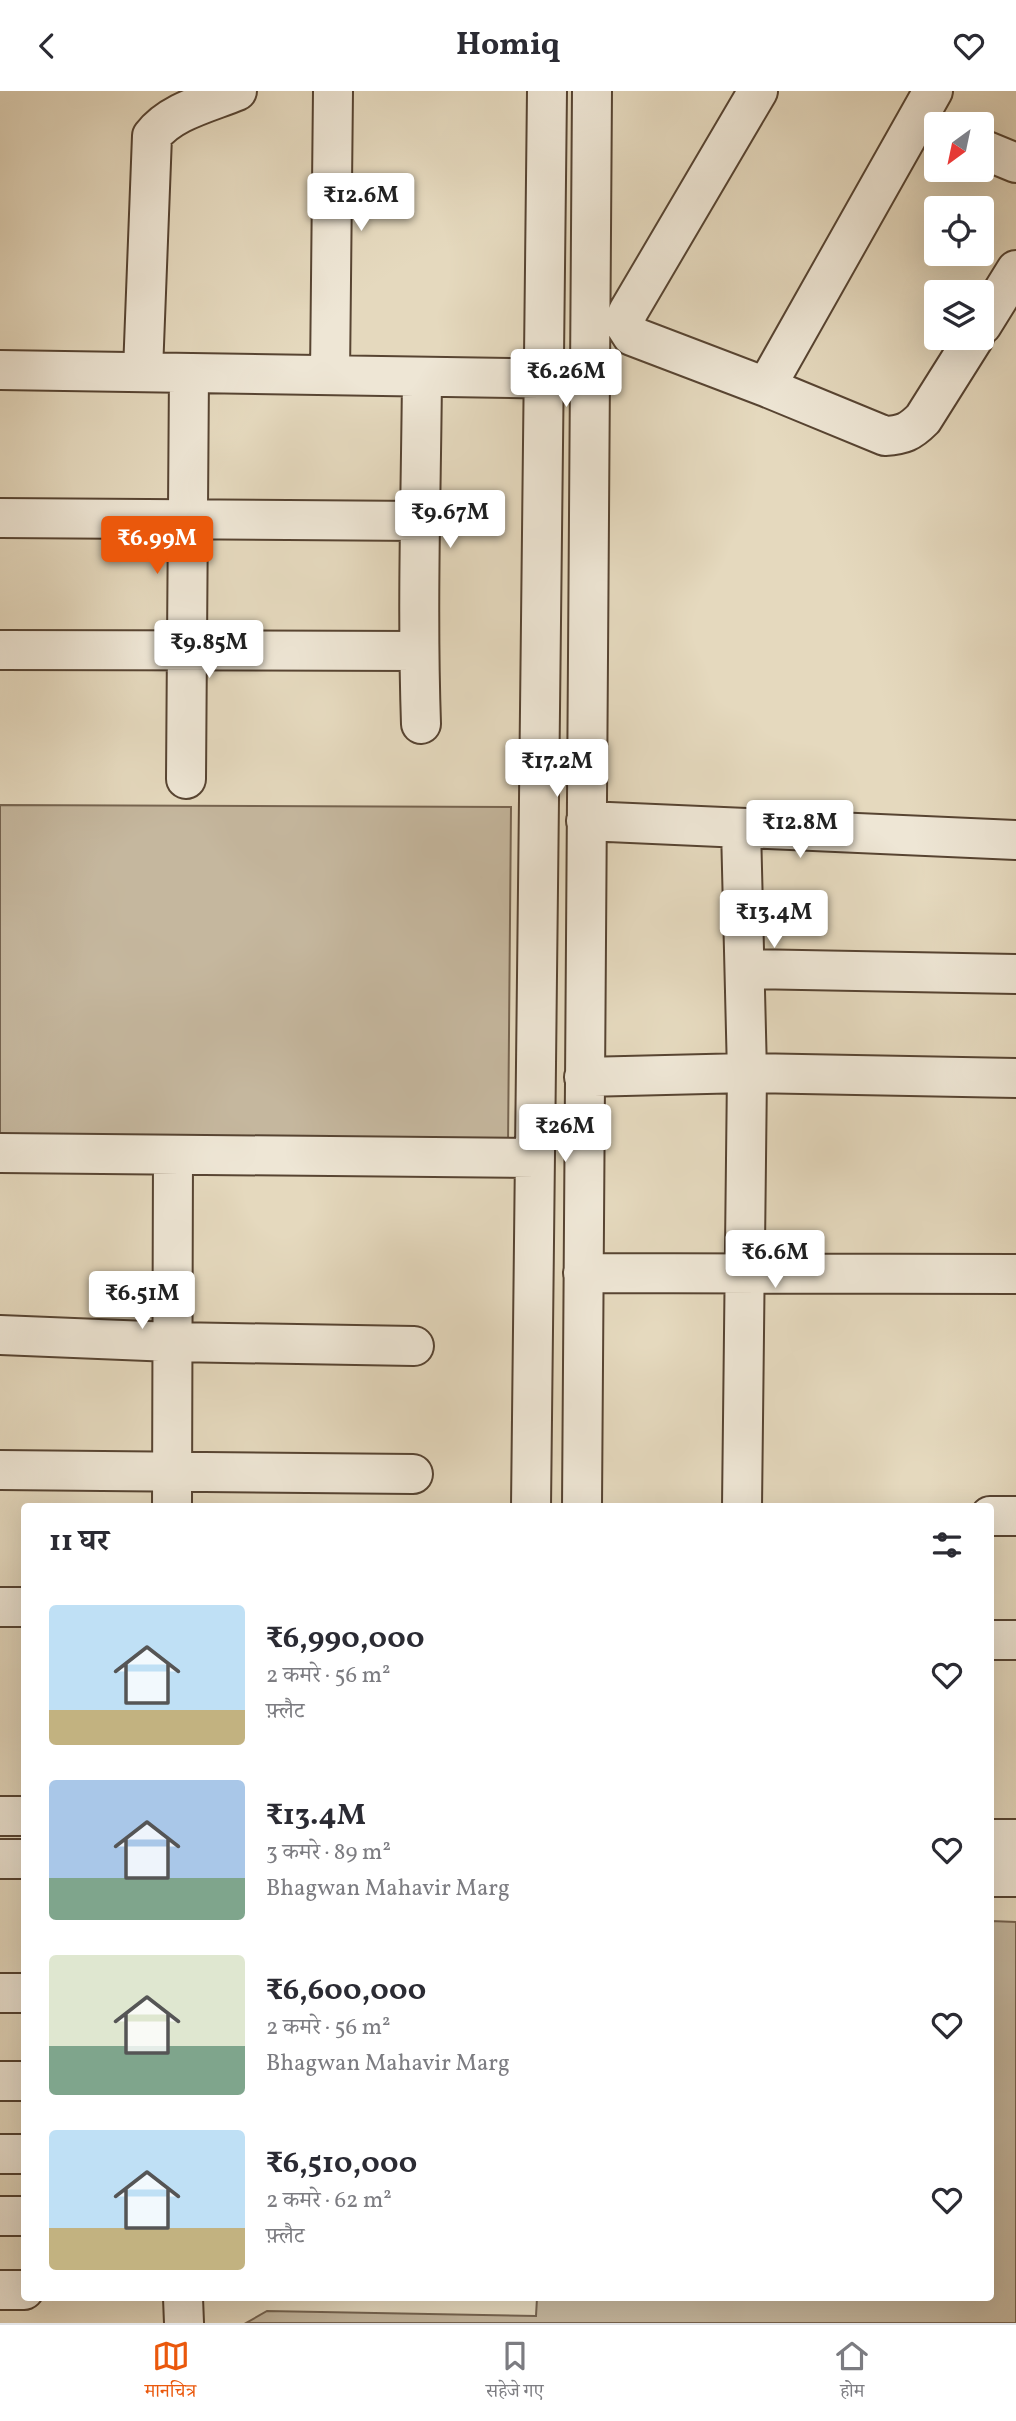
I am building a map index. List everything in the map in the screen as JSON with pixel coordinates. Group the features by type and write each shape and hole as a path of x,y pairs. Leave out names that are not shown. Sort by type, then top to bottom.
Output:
{"street":[{"path":"143,371 152,136 161,124 175,116 237,91"},
{"path":"330,375 333,91"},
{"path":"531,1503 547,91"},
{"path":"582,1503 592,91"},
{"path":"758,91 628,312 625,325 632,336 885,436 902,435 923,419 966,350"},
{"path":"766,387 924,121"},
{"path":"994,154 1016,163"},
{"path":"994,306 1016,270"},
{"path":"0,370 590,379"},
{"path":"186,779 189,373"},
{"path":"421,723 418,651 422,377"},
{"path":"0,518 421,521"},
{"path":"0,650 418,651"},
{"path":"586,821 1016,840"},
{"path":"741,828 747,1073 742,1503"},
{"path":"745,969 1016,974"},
{"path":"584,1077 747,1073 1016,1078"},
{"path":"0,1153 535,1158"},
{"path":"172,1489 173,1155"},
{"path":"583,1273 1016,1275"},
{"path":"0,1335 172,1342 414,1346"},
{"path":"0,1470 172,1489 413,1474"},
{"path":"994,1516 1016,1516"},
{"path":"0,1607 21,1607"},
{"path":"994,1640 1016,1640"},
{"path":"0,1816 21,1816"},
{"path":"994,1839 1016,1839"},
{"path":"0,1859 21,1859"},
{"path":"994,1877 1016,1877"},
{"path":"0,1993 21,1993"},
{"path":"0,2081 21,2081"},
{"path":"0,2154 21,2154"},
{"path":"0,2216 21,2216"},
{"path":"0,2290 21,2290"},
{"path":"183,2301 184,2323"}],"shaded area":[{"path":"0,805 511,807 508,1147 0,1135"},
{"path":"994,1921 1016,1922 1016,2323 246,2323 267,2311 536,2316 537,2301 994,2301"}]}
